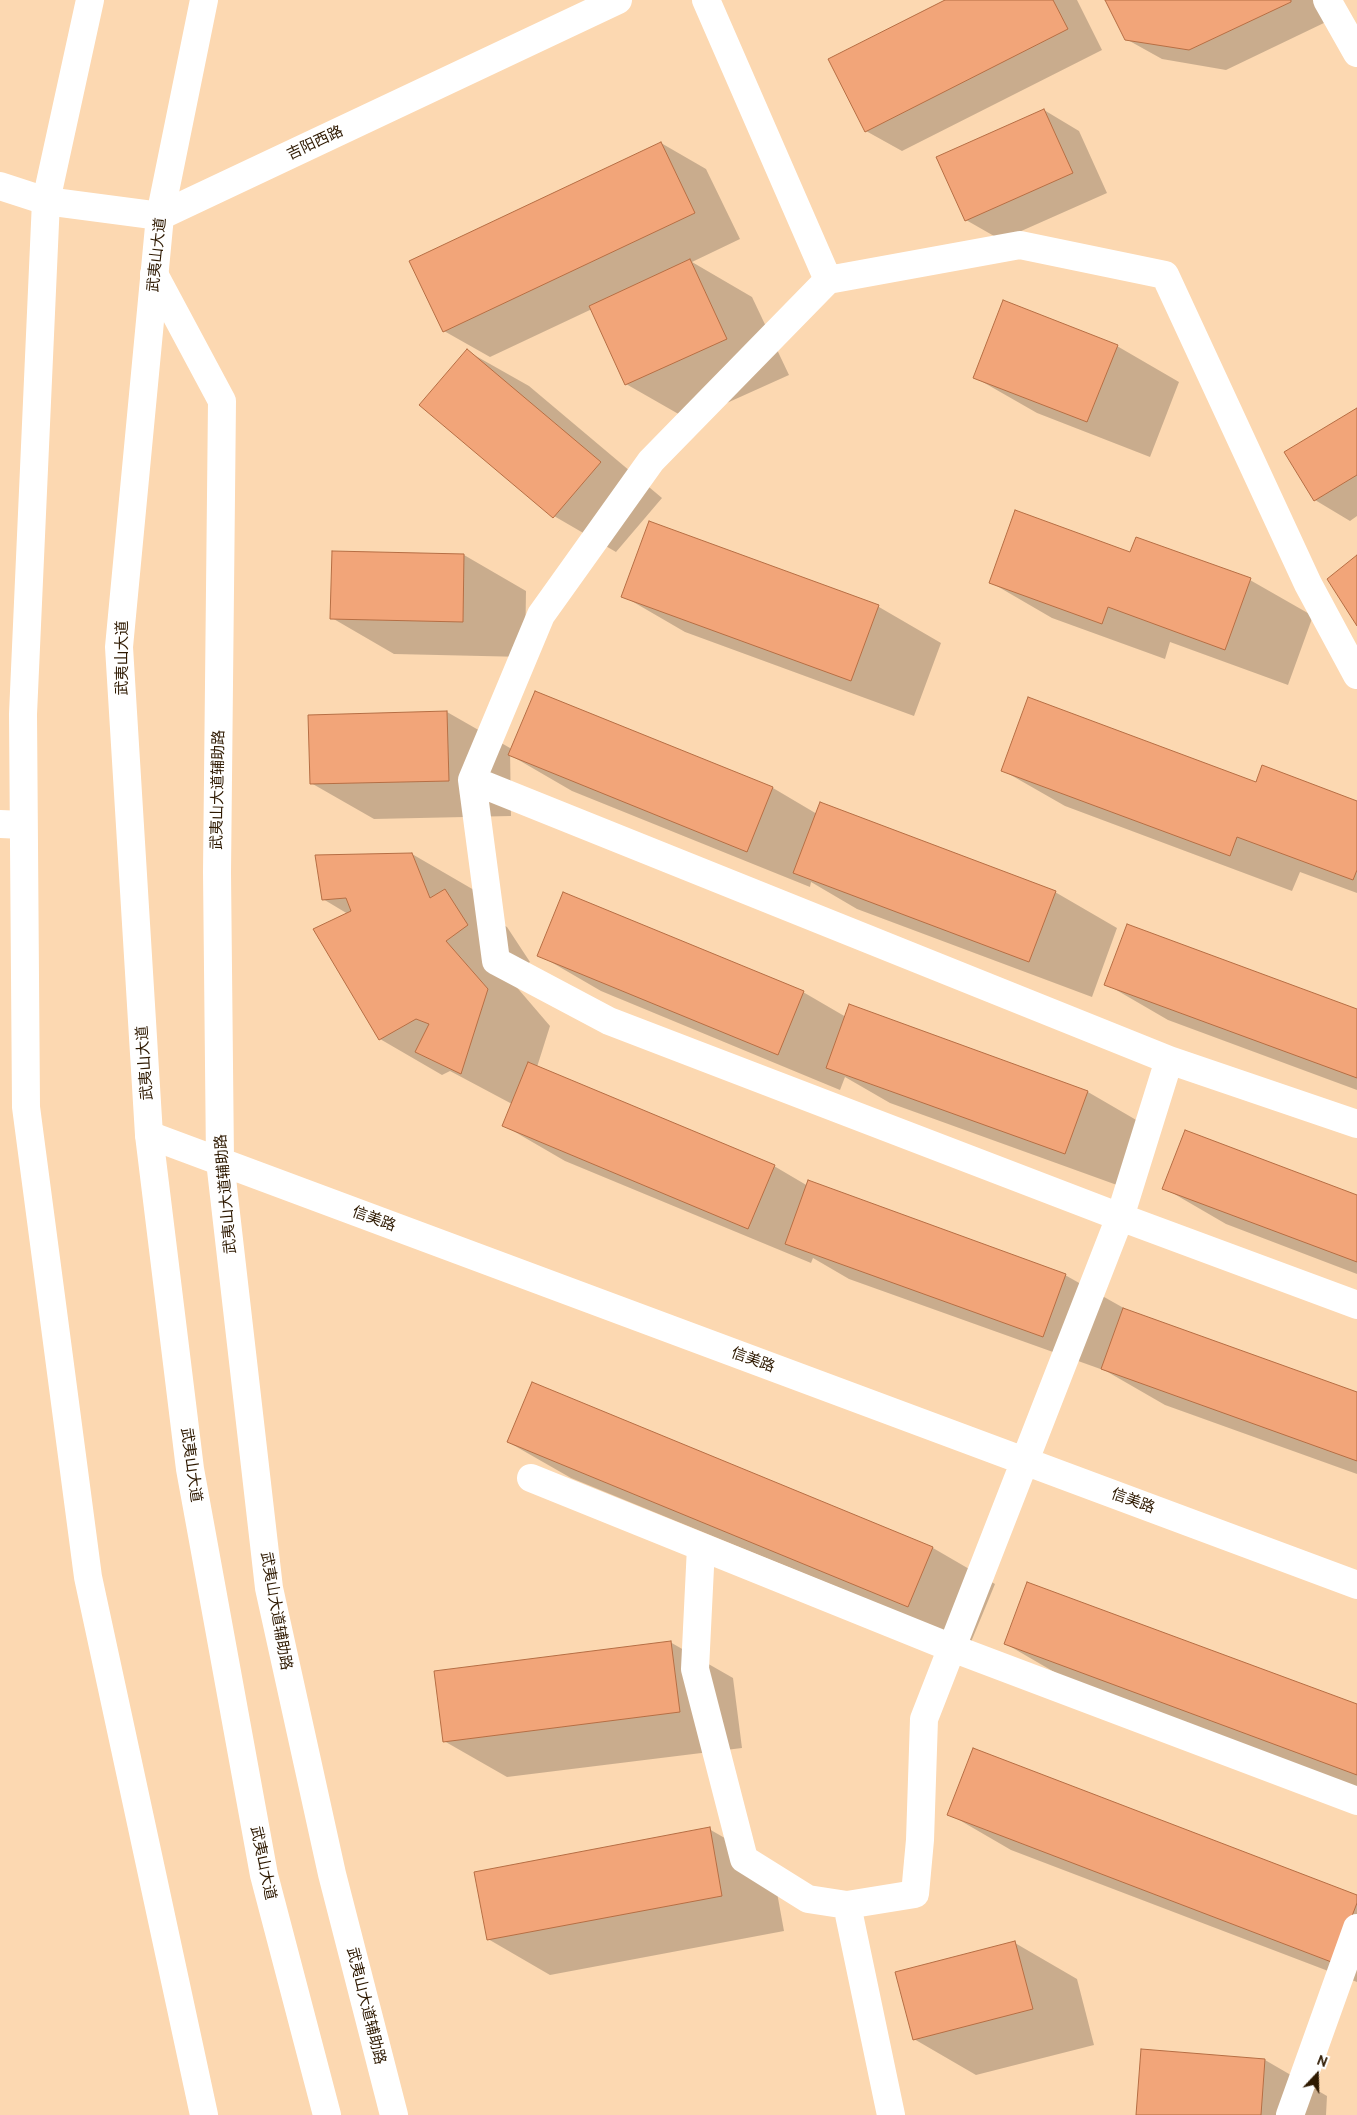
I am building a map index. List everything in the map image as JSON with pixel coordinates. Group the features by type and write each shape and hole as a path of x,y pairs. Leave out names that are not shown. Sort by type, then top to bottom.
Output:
{"main road":[{"path":"90,0 46,201 23,714 12,825 26,1107 88,1577 204,2115"},
{"name":"吉阳西路","path":"160,216 618,0"},
{"path":"706,0 828,280"},
{"path":"1327,0 1357,54"},
{"name":"武夷山大道","path":"204,4 160,216 119,647 149,1135 190,1469 264,1875 327,2115"},
{"path":"0,186 46,201 160,216"},
{"path":"1357,675 1308,584 1165,275 1020,245 828,280 651,461 541,615 472,780 496,961 609,1021 1357,1305"},
{"name":"武夷山大道辅助路","path":"154,274 222,401 217,872 220,1161 269,1588 332,1874 394,2115"},
{"path":"472,780 1169,1060 1357,1124"},
{"path":"701,1547 695,1669 744,1859 808,1899 847,1905 915,1894 920,1840 924,1719 1026,1462 1120,1216 1169,1060"},
{"name":"信美路","path":"149,1135 1357,1585"},
{"path":"531,1478 952,1648 1357,1801"},
{"path":"847,1905 891,2115"},
{"path":"1290,2115 1357,1928"}],"building":[{"path":"945,0 1053,0 1068,29 865,132 828,59"},
{"path":"1105,0 1291,0 1291,2 1189,50 1125,40"},
{"path":"1044,109 1073,173 965,221 936,157"},
{"path":"661,142 695,213 443,332 409,261"},
{"path":"690,259 727,339 625,385 589,306"},
{"path":"1003,300 1118,345 1087,422 973,378"},
{"path":"467,349 601,462 553,518 419,405"},
{"path":"1357,408 1357,475 1314,501 1284,452"},
{"path":"1015,510 1130,552 1136,537 1251,578 1225,650 1108,607 1102,624 989,583"},
{"path":"649,521 879,605 851,681 621,597"},
{"path":"332,551 464,554 463,622 330,619"},
{"path":"1357,555 1357,626 1327,579"},
{"path":"535,691 773,787 747,852 508,755"},
{"path":"1028,697 1256,782 1262,765 1357,801 1357,870 1353,880 1237,837 1230,856 1001,771"},
{"path":"447,711 449,781 310,784 308,715"},
{"path":"820,802 1056,891 1029,962 793,873"},
{"path":"412,853 430,898 445,889 468,925 446,941 488,989 461,1074 415,1052 429,1024 416,1019 379,1040 313,929 351,911 346,898 322,900 315,855"},
{"path":"563,892 804,991 778,1055 537,956"},
{"path":"1127,924 1357,1009 1357,1078 1104,985"},
{"path":"849,1004 1088,1091 1065,1154 826,1068"},
{"path":"528,1062 775,1165 748,1229 502,1126"},
{"path":"1185,1130 1357,1195 1357,1262 1162,1189"},
{"path":"808,1180 1066,1274 1043,1337 785,1244"},
{"path":"1123,1308 1357,1392 1357,1461 1101,1369"},
{"path":"532,1382 933,1547 908,1607 507,1442"},
{"path":"1027,1582 1357,1704 1357,1775 1004,1644"},
{"path":"671,1641 680,1712 443,1742 434,1671"},
{"path":"973,1748 1357,1895 1357,1903 1334,1963 947,1815"},
{"path":"710,1827 722,1896 487,1940 474,1872"},
{"path":"1015,1941 1033,2009 913,2040 895,1972"},
{"path":"1141,2049 1265,2059 1261,2115 1136,2115"}]}
